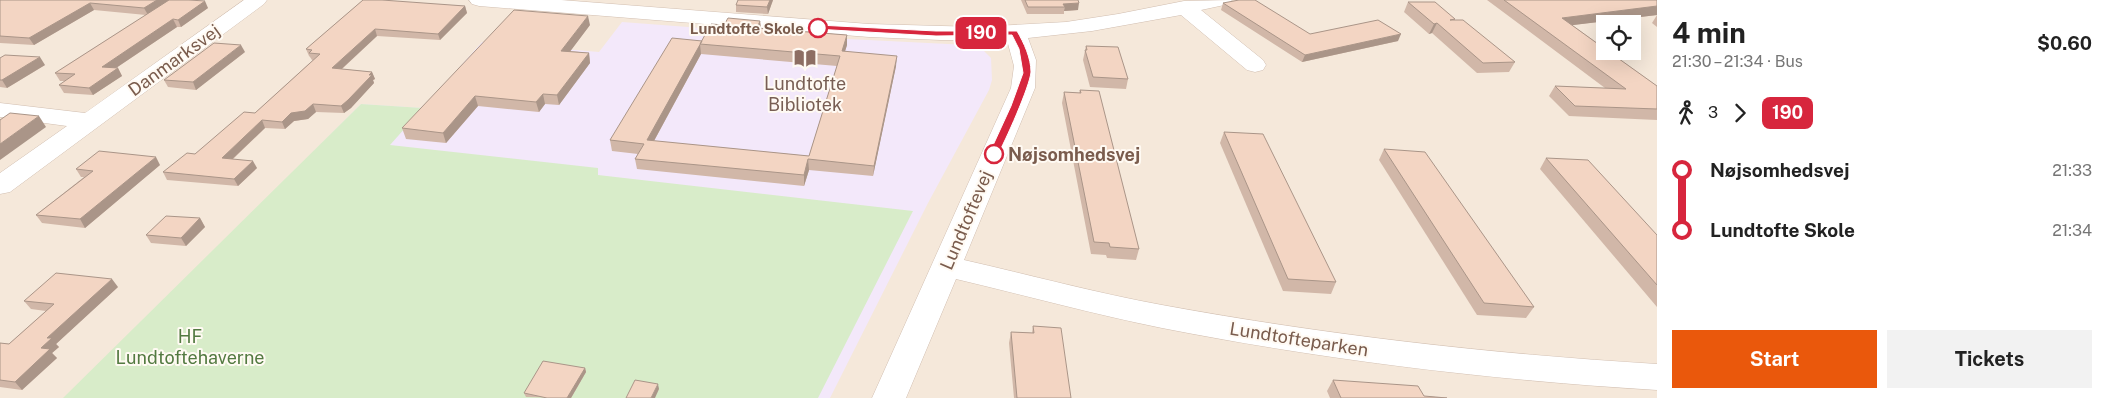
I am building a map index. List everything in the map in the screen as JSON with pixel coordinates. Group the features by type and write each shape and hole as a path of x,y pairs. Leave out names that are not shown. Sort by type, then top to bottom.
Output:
{"street":[{"name":"Danmarksvej","path":"0,186 257,0"},
{"path":"480,0 832,29 936,34 1014,33 1095,24 1222,0"},
{"path":"1184,7 1255,65"},
{"name":"Lundtoftevej","path":"889,398 1022,88 1027,73 1022,49 1014,33"},
{"path":"0,110 90,121"},
{"name":"Lundtofteparken","path":"946,266 1160,316 1265,335 1377,351 1592,373 1657,377"}],"shaded area":[{"path":"0,0 1657,0 1657,398 0,398"},
{"name":"Lundtofte Skole","path":"622,22 848,39 968,45 984,51 991,58 992,80 989,90 928,203 830,398 778,398 173,291 361,104 423,108 482,42 599,52"}],"green space":[{"name":"Lundtofte Skole","path":"361,104 423,108 390,145 598,168 598,175 913,211 818,398 63,398"}],"building":[{"path":"0,0 157,0 144,8 90,3 29,38 0,36"},
{"path":"169,0 205,1 178,20 173,19 102,67 118,68 89,88 59,85 75,74 55,73"},
{"path":"363,0 465,6 438,34 375,29 332,68 372,72 369,75 372,75 341,106 313,104 305,111 291,113 282,122 262,120 222,158 253,161 234,179 163,172 187,153 195,154 244,112 255,113 320,54 309,53 312,50 306,49"},
{"path":"738,0 770,0 767,7 736,5"},
{"path":"1025,0 1078,0 1079,3 1063,4 1065,7 1028,7"},
{"path":"1255,0 1310,34 1378,20 1401,34 1305,55 1223,3"},
{"path":"1504,0 1657,0 1657,6 1562,18 1596,43 1596,60 1621,60 1657,86 1657,109 1575,106 1555,86 1626,89"},
{"path":"1408,2 1435,2 1455,19 1450,20 1463,20 1515,62 1483,63 1437,23 1434,24"},
{"path":"514,10 588,16 561,51 589,53 557,95 543,94 536,102 475,96 443,133 402,128"},
{"path":"728,18 760,21 757,28 847,35 842,51 897,56 874,166 808,159 804,175 635,159 644,144 610,140 672,38 702,41 711,24 724,25","holes":["700,44 840,56 809,156 647,140"]},
{"path":"214,43 241,45 193,82 164,80"},
{"path":"1086,46 1118,47 1128,79 1093,77 1085,50 1087,50"},
{"path":"5,55 40,57 0,80 0,58"},
{"path":"1080,90 1099,91 1139,249 1110,247 1109,243 1094,242 1064,92 1081,93"},
{"path":"10,113 39,116 0,144 0,120"},
{"path":"1224,132 1263,134 1336,282 1288,279"},
{"path":"1384,149 1425,152 1534,307 1484,303"},
{"path":"99,151 156,157 80,219 36,215 93,171 76,169"},
{"path":"1546,158 1588,160 1657,235 1657,285"},
{"path":"166,216 200,218 181,238 146,235"},
{"path":"56,273 112,279 47,338 52,338 41,348 50,349 15,382 0,380 0,343 9,344 54,304 24,301"},
{"path":"1033,326 1061,328 1071,398 1017,398 1011,332 1034,333"},
{"path":"543,361 585,368 567,398 547,398 524,393"},
{"path":"635,380 658,384 651,398 626,398"},
{"path":"1333,380 1418,386 1424,396 1447,398 1341,398"}],"bus line":[{"name":"190","path":"818,28 936,34 1014,33 1022,49 1027,73 1016,106 994,154"}],"place":[{"name":"Lundtofte Skole","path":"818,28"},
{"name":"Lundtofte Bibliotek","path":"805,58"},
{"name":"Nøjsomhedsvej","path":"994,154"}],"park label":[{"name":"HF Lundtoftehaverne","path":"190,346"}]}
